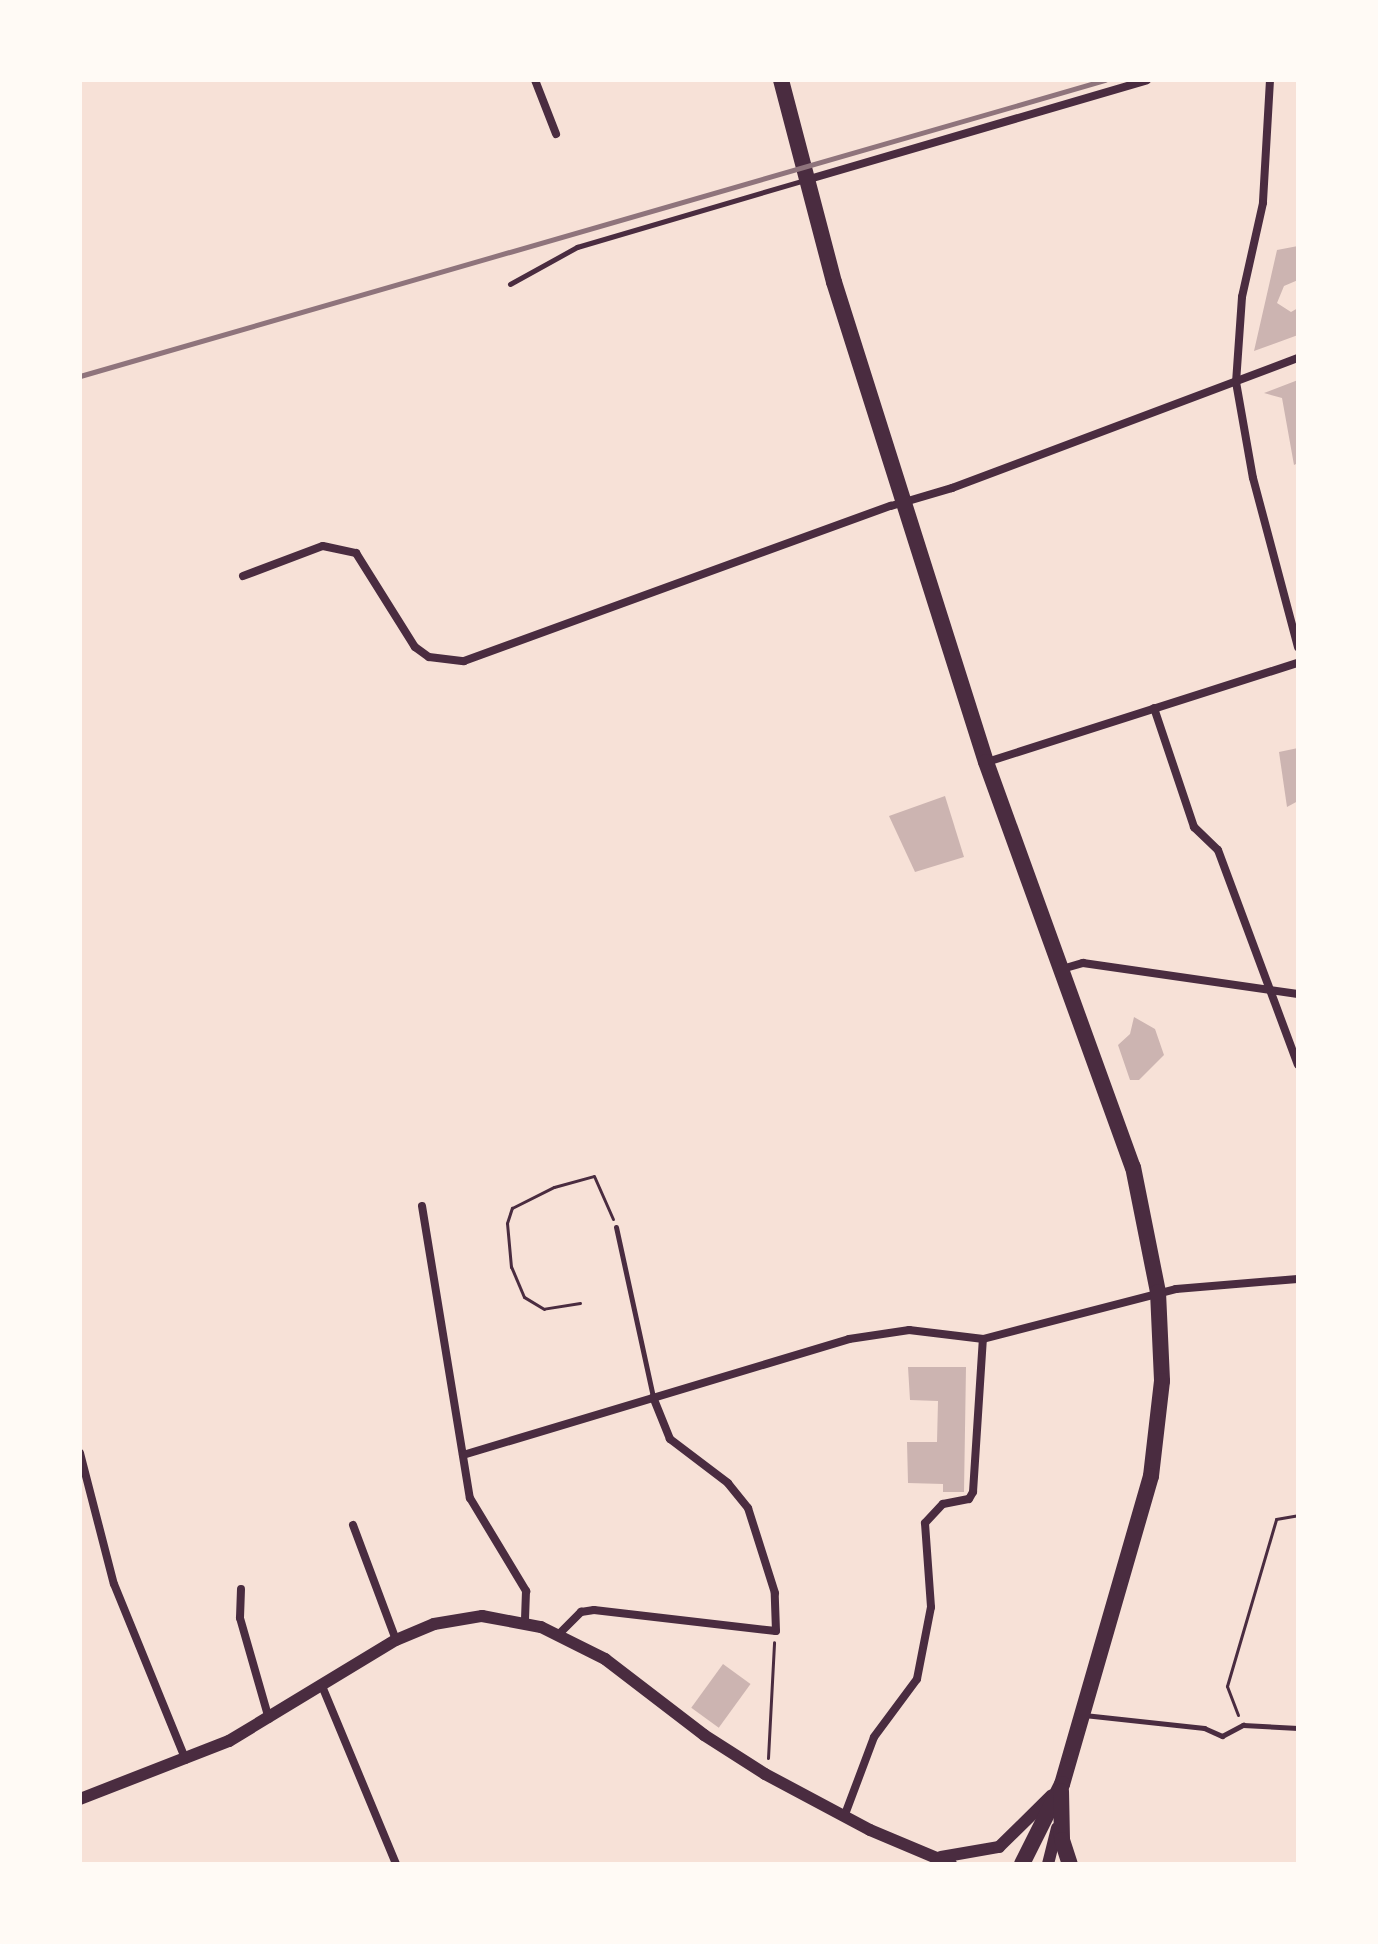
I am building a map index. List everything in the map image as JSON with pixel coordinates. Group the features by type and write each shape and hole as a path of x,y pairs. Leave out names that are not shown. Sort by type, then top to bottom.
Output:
{"main road":[{"path":"781,80 806,180 986,762 1058,970 1133,1167 1158,1292 1162,1381 1151,1476 1062,1784 1022,1864"},
{"path":"1062,1784 1059,1814 1070,1864"}],"street":[{"path":"535,80 556,134"},
{"path":"806,180 1147,80"},
{"path":"1270,80 1263,203 1242,297 1236,382 1253,478 1298,647"},
{"path":"243,576 323,546 356,553 415,647 429,657 464,661 1298,358"},
{"path":"986,762 1298,663"},
{"path":"1154,708 1194,827 1218,850 1298,1065"},
{"path":"1058,970 1083,963 1298,994"},
{"path":"422,1206 463,1455 478,1515 526,1591 525,1623"},
{"path":"463,1455 849,1339 909,1330 983,1339 1158,1292 1298,1279"},
{"path":"844,1817 874,1737 917,1679 931,1607 925,1523 943,1504 969,1499 973,1492 983,1339"},
{"path":"558,1635 581,1612 594,1610 776,1631 775,1593 748,1508 728,1483 670,1439 653,1397"},
{"path":"80,1453 114,1584 186,1761"},
{"path":"353,1525 396,1640"},
{"path":"241,1589 240,1618 269,1719"},
{"path":"80,1799 186,1761 269,1719 396,1640 434,1624 482,1616 525,1623 558,1635 605,1659 765,1774 844,1817 951,1864"},
{"path":"322,1686 396,1864"},
{"path":"934,1857 957,1858 999,1847 1062,1784"},
{"path":"1048,1864 1059,1814"}],"lane":[{"path":"510,284 577,247 806,180"},
{"path":"616,1227 653,1397"},
{"path":"1083,1715 1204,1728 1222,1736 1243,1725 1298,1728"}],"path":[{"path":"580,1303 544,1309 524,1297 511,1267 507,1223 512,1208 554,1187 594,1176 603,1186 616,1227"},
{"path":"1243,1725 1227,1686 1276,1519 1298,1515"},
{"path":"765,1774 776,1631"}],"building":[{"path":"1298,246 1298,280 1284,286 1277,303 1291,312 1298,308 1298,335 1254,351 1277,250"},
{"path":"1298,380 1298,463 1294,465 1282,398 1264,393"},
{"path":"1298,748 1298,801 1287,807 1279,752"},
{"path":"945,796 964,857 915,872 889,816"},
{"path":"1134,1017 1155,1029 1164,1055 1139,1080 1130,1080 1118,1045 1130,1034"},
{"path":"908,1367 966,1367 964,1492 943,1492 943,1484 908,1483 907,1442 937,1442 938,1401 910,1400"},
{"path":"723,1664 751,1684 719,1728 691,1708"}],"railway":[{"path":"80,376 1105,80"}]}
